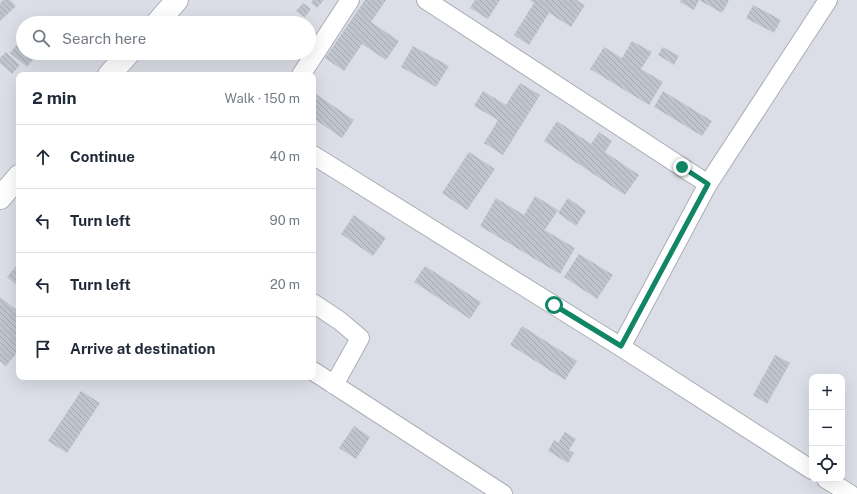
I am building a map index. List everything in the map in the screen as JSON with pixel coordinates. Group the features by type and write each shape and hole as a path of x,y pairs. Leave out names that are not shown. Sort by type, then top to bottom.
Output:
{"highway":[{"path":"162,16 177,0"},
{"path":"112,72 123,60"},
{"path":"0,198 16,180"}],"street":[{"path":"316,52 350,0"},
{"path":"426,0 708,184"},
{"path":"621,346 708,184 828,0"},
{"path":"303,72 311,60"},
{"path":"316,157 621,346 809,468"},
{"path":"316,304 340,321 360,338 334,384"},
{"path":"316,373 503,494"},
{"path":"831,482 850,494"}],"building":[{"path":"3,0 10,0 16,6 0,21 0,3"},
{"path":"313,0 324,0 317,8 311,3"},
{"path":"365,0 386,0 371,22 399,41 386,60 362,44 344,71 325,58"},
{"path":"475,0 500,0 488,19 470,8"},
{"path":"530,0 576,0 585,5 571,27 549,13 529,45 514,35 534,3"},
{"path":"681,0 699,0 694,10 680,2"},
{"path":"699,0 729,0 722,13"},
{"path":"303,3 311,9 306,16 296,11"},
{"path":"753,5 781,20 774,33 746,18"},
{"path":"632,41 652,52 641,69 663,82 649,105 590,69 604,47 622,58"},
{"path":"16,46 16,58 10,53"},
{"path":"413,46 449,66 436,87 401,67"},
{"path":"663,47 679,56 674,65 658,55"},
{"path":"6,52 20,65 12,74 0,63 0,58"},
{"path":"18,60 32,60 27,67"},
{"path":"520,83 540,95 503,155 484,143 498,120 474,106 483,91 506,105"},
{"path":"663,91 712,121 702,136 654,107"},
{"path":"316,94 354,120 342,138 316,120"},
{"path":"557,121 591,144 599,132 612,141 605,152 639,175 625,195 544,141"},
{"path":"469,152 495,169 467,210 442,193"},
{"path":"535,196 558,210 545,230 575,248 560,274 480,226 496,198 524,215"},
{"path":"568,198 586,211 576,226 558,213"},
{"path":"354,215 386,238 373,256 341,234"},
{"path":"579,254 613,275 597,299 564,277"},
{"path":"16,266 16,284 7,277"},
{"path":"425,266 481,302 470,319 414,282"},
{"path":"0,297 16,310 16,354 6,366 0,361"},
{"path":"522,326 577,361 565,380 510,345"},
{"path":"775,355 790,363 767,404 753,395"},
{"path":"81,391 100,403 67,453 48,441"},
{"path":"354,426 370,437 356,459 339,448"},
{"path":"565,432 576,439 569,450 574,453 568,463 548,451 554,440 558,443"}],"route":[{"path":"554,305 621,346 708,184 682,167"}]}
